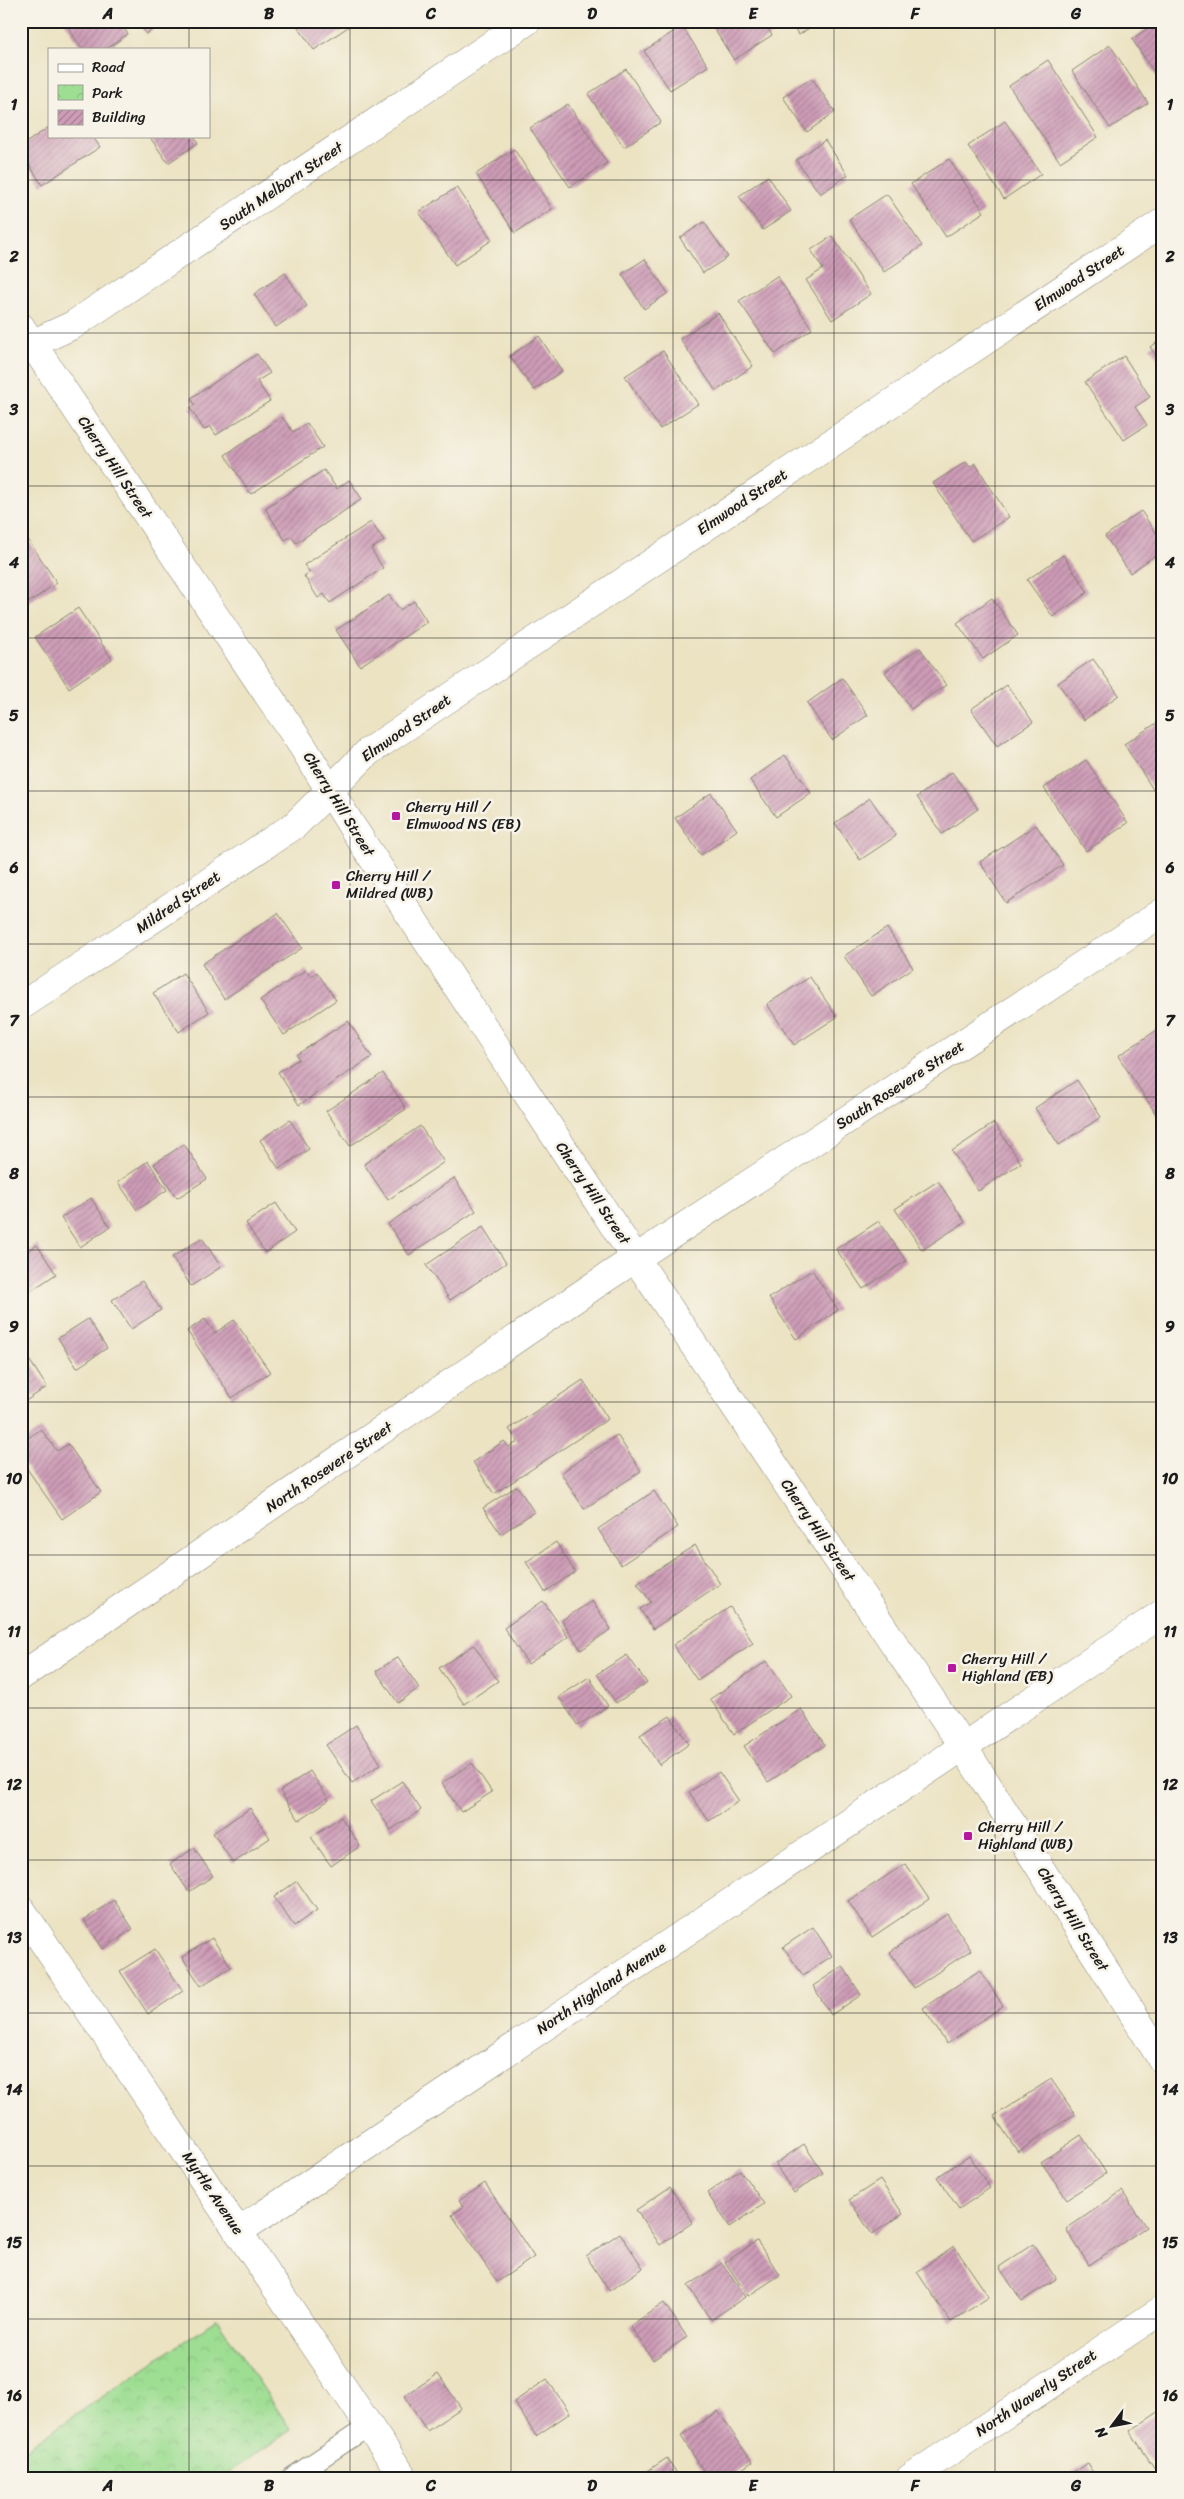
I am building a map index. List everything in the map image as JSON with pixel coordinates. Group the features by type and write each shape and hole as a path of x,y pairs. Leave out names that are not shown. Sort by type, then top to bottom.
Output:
{"street":[{"name":"South Melborn Street","path":"25,340 73,325 526,21"},
{"name":"Elmwood Street","path":"329,791 368,752 1163,222"},
{"name":"Cherry Hill Street","path":"25,340 303,746 329,791 636,1258 962,1745 1163,2061"},
{"name":"Mildred Street","path":"21,1006 295,825 329,791"},
{"name":"South Rosevere Street","path":"636,1258 1163,912"},
{"name":"North Rosevere Street","path":"21,1676 636,1258"},
{"name":"North Highland Avenue","path":"239,2231 962,1745 1163,1613"},
{"name":"Myrtle Avenue","path":"21,1909 404,2478"},
{"name":"North Waverly Street","path":"910,2478 1163,2309"}],"lane":[{"path":"291,2478 369,2426"}],"green space":[{"path":"217,2319 291,2430 220,2478 22,2478 21,2452"}],"building":[{"path":"64,21 119,21 128,34 107,48 81,48"},
{"path":"138,21 166,21 146,34"},
{"path":"294,21 349,21 351,25 314,50"},
{"path":"709,21 763,21 772,35 734,60"},
{"path":"789,21 819,21 799,35"},
{"path":"1158,21 1163,21 1163,86 1132,39"},
{"path":"682,26 708,66 670,90 644,51"},
{"path":"1110,45 1148,103 1110,128 1072,71"},
{"path":"1048,60 1098,137 1060,162 1009,86"},
{"path":"626,69 661,122 624,147 588,94"},
{"path":"812,78 835,112 807,132 783,97"},
{"path":"568,104 607,163 570,187 530,128"},
{"path":"1005,121 1041,174 1004,199 968,146"},
{"path":"48,128 48,138 93,138 100,147 42,185 22,153 28,149 24,144"},
{"path":"150,138 195,138 198,143 168,163"},
{"path":"825,140 848,175 820,194 796,160"},
{"path":"514,149 552,209 515,233 476,174"},
{"path":"949,159 984,212 946,237 911,184"},
{"path":"768,176 791,211 763,230 739,196"},
{"path":"457,187 492,240 455,265 419,212"},
{"path":"887,194 922,246 884,272 849,219"},
{"path":"704,222 728,257 703,273 680,238"},
{"path":"832,236 871,294 832,320 806,280 823,269 811,250"},
{"path":"645,259 668,293 644,309 622,274"},
{"path":"285,273 307,306 276,327 254,294"},
{"path":"777,276 812,329 775,354 739,301"},
{"path":"718,313 753,366 716,391 680,339"},
{"path":"539,336 562,371 534,390 510,356"},
{"path":"1163,339 1163,366 1150,347"},
{"path":"663,351 698,404 660,429 625,376"},
{"path":"257,354 270,373 257,381 270,401 216,435 210,426 204,430 190,408 195,405 191,398"},
{"path":"1124,356 1150,397 1135,407 1147,425 1124,440 1085,382"},
{"path":"282,417 293,432 307,423 323,447 251,494 225,455"},
{"path":"966,462 970,467 975,463 1009,517 971,541 933,483"},
{"path":"324,470 337,489 349,480 362,499 296,543 291,536 285,540 265,508"},
{"path":"1141,511 1163,543 1163,550 1130,573 1105,536"},
{"path":"371,522 384,541 371,549 383,568 330,603 324,594 318,598 304,576 310,572 304,565"},
{"path":"23,532 57,583 21,608 21,534"},
{"path":"1063,555 1088,592 1053,617 1027,580"},
{"path":"389,595 400,610 414,601 427,622 360,666 336,630"},
{"path":"992,598 1018,635 983,659 957,623"},
{"path":"78,608 112,659 69,688 35,637"},
{"path":"920,648 946,685 911,709 885,672"},
{"path":"1093,659 1119,695 1084,720 1058,683"},
{"path":"842,678 868,715 832,740 807,703"},
{"path":"1007,685 1033,722 997,746 971,709"},
{"path":"1163,719 1163,801 1161,802 1124,744"},
{"path":"785,755 811,793 776,817 750,780"},
{"path":"1086,760 1128,823 1086,851 1044,788"},
{"path":"952,772 978,809 942,834 917,797"},
{"path":"711,793 737,830 701,855 675,818"},
{"path":"870,798 896,836 860,860 835,823"},
{"path":"1036,825 1063,865 1006,903 980,862"},
{"path":"278,913 302,948 224,999 202,964"},
{"path":"887,928 913,968 871,996 844,956"},
{"path":"306,970 311,976 317,972 336,1000 284,1035 260,1000"},
{"path":"183,973 209,1012 179,1032 153,993"},
{"path":"810,977 837,1017 794,1045 767,1004"},
{"path":"348,1021 372,1057 299,1105 278,1072 299,1059 296,1055"},
{"path":"1157,1030 1163,1039 1163,1114 1158,1117 1118,1056"},
{"path":"383,1073 406,1109 350,1146 326,1111"},
{"path":"1077,1080 1101,1117 1059,1145 1035,1108"},
{"path":"290,1120 309,1149 279,1169 260,1140"},
{"path":"994,1123 1021,1163 978,1191 952,1151"},
{"path":"420,1126 444,1162 388,1200 364,1164"},
{"path":"184,1144 207,1179 177,1198 154,1164"},
{"path":"148,1161 167,1190 137,1210 118,1182"},
{"path":"454,1178 476,1211 409,1255 388,1224"},
{"path":"938,1181 965,1222 922,1250 895,1209"},
{"path":"91,1198 110,1227 80,1247 61,1218"},
{"path":"276,1203 295,1232 265,1253 246,1223"},
{"path":"879,1221 906,1261 863,1289 836,1249"},
{"path":"483,1227 506,1263 450,1300 426,1265"},
{"path":"202,1238 221,1267 191,1286 172,1257"},
{"path":"37,1245 56,1274 26,1294 21,1286 21,1256"},
{"path":"812,1270 838,1310 796,1339 769,1298"},
{"path":"142,1281 161,1310 131,1329 112,1300"},
{"path":"88,1319 107,1348 77,1368 58,1338"},
{"path":"205,1319 215,1333 234,1320 270,1372 232,1398 187,1331"},
{"path":"28,1358 47,1387 21,1404 21,1363"},
{"path":"583,1380 608,1419 494,1494 473,1462 504,1441 509,1447 518,1442 509,1429"},
{"path":"41,1429 57,1451 68,1444 101,1492 62,1519 21,1460 21,1443"},
{"path":"617,1435 641,1471 584,1509 561,1473"},
{"path":"517,1486 534,1512 501,1534 483,1508"},
{"path":"654,1491 678,1527 621,1565 598,1529"},
{"path":"556,1542 575,1572 545,1592 526,1562"},
{"path":"695,1545 720,1584 653,1629 640,1609 651,1602 637,1583"},
{"path":"543,1601 568,1637 528,1664 504,1628"},
{"path":"592,1601 611,1629 581,1650 562,1620"},
{"path":"730,1607 753,1643 697,1680 673,1645"},
{"path":"474,1645 498,1681 464,1704 439,1668"},
{"path":"627,1655 647,1683 616,1703 597,1674"},
{"path":"398,1657 419,1688 398,1703 376,1671"},
{"path":"767,1661 791,1696 734,1734 710,1699"},
{"path":"589,1677 608,1706 578,1726 559,1697"},
{"path":"801,1709 825,1745 768,1782 744,1746"},
{"path":"670,1716 689,1744 659,1765 640,1735"},
{"path":"356,1725 381,1764 352,1783 326,1745"},
{"path":"472,1763 492,1792 461,1812 442,1783"},
{"path":"310,1771 329,1800 299,1820 280,1791"},
{"path":"719,1772 739,1801 709,1821 689,1792"},
{"path":"402,1781 421,1810 391,1830 371,1801"},
{"path":"250,1808 270,1838 233,1863 213,1833"},
{"path":"341,1817 360,1846 331,1866 311,1837"},
{"path":"194,1848 213,1876 189,1892 170,1864"},
{"path":"905,1864 929,1899 872,1937 848,1901"},
{"path":"297,1881 317,1910 294,1926 274,1897"},
{"path":"114,1900 133,1929 103,1949 84,1920"},
{"path":"947,1914 971,1950 914,1988 890,1952"},
{"path":"813,1927 832,1956 803,1975 783,1947"},
{"path":"212,1938 231,1967 201,1986 182,1957"},
{"path":"155,1949 183,1991 148,2014 120,1971"},
{"path":"843,1966 861,1995 831,2015 813,1986"},
{"path":"980,1970 1003,2006 947,2044 923,2008"},
{"path":"1051,2079 1075,2114 1018,2152 994,2116"},
{"path":"1081,2135 1106,2173 1067,2199 1041,2162"},
{"path":"804,2144 823,2173 794,2193 775,2164"},
{"path":"969,2156 990,2188 959,2209 937,2177"},
{"path":"740,2170 764,2204 730,2227 707,2193"},
{"path":"880,2180 903,2214 872,2234 849,2200"},
{"path":"485,2183 534,2257 497,2282 452,2215 463,2207 459,2201"},
{"path":"670,2187 693,2222 660,2245 636,2210"},
{"path":"1122,2191 1146,2227 1089,2265 1066,2229"},
{"path":"620,2233 643,2268 609,2291 586,2256"},
{"path":"757,2241 780,2275 748,2296 725,2262"},
{"path":"1033,2244 1056,2279 1022,2301 999,2267"},
{"path":"954,2246 989,2297 951,2322 917,2272"},
{"path":"722,2263 745,2297 711,2320 688,2286"},
{"path":"664,2303 687,2337 653,2360 630,2326"},
{"path":"438,2374 461,2408 427,2431 404,2396"},
{"path":"547,2379 570,2413 536,2436 514,2402"},
{"path":"1163,2409 1163,2478 1161,2478 1130,2431"},
{"path":"718,2411 752,2462 729,2478 708,2478 681,2436"},
{"path":"667,2458 680,2478 637,2478"},
{"path":"1087,2463 1096,2478 1065,2478"}],"place":[{"name":"Cherry Hill / Elmwood NS (EB)","path":"396,816"},
{"name":"Cherry Hill / Mildred (WB)","path":"336,885"},
{"name":"Cherry Hill / Highland (EB)","path":"952,1668"},
{"name":"Cherry Hill / Highland (WB)","path":"968,1836"}]}
